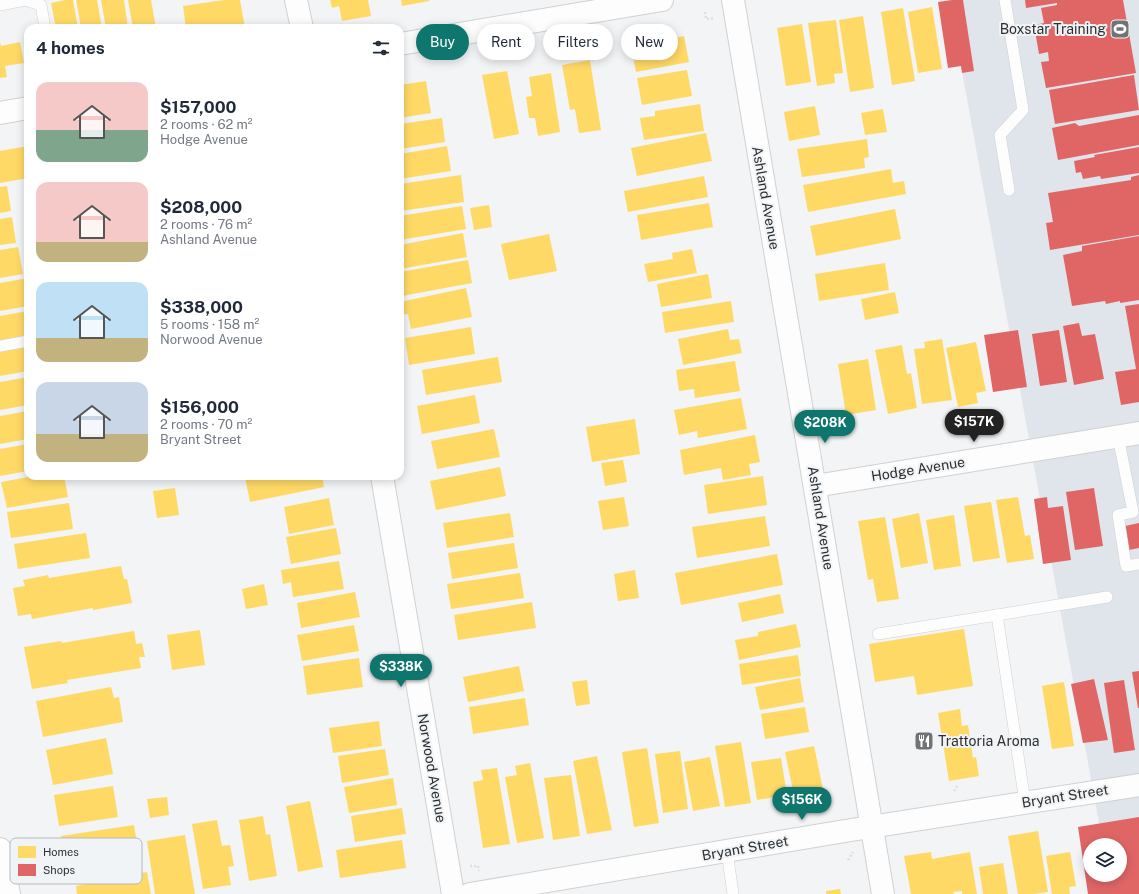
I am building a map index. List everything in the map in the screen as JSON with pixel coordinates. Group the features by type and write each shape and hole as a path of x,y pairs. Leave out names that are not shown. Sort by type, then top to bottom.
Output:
{"street":[{"path":"296,0 301,24"},
{"path":"404,43 662,0"},
{"name":"Ashland Avenue","path":"733,0 883,894"},
{"path":"0,113 24,109"},
{"name":"Hodge Avenue","path":"815,486 1129,434"},
{"name":"Norwood Avenue","path":"383,480 453,894"},
{"name":"Bryant Street","path":"470,894 1025,802 1139,785"},
{"path":"0,849 9,894"}],"lane":[{"path":"0,6 25,0 41,5 44,24"},
{"path":"1005,0 1023,110 1000,135 1009,190"},
{"path":"0,346 24,343"},
{"path":"1129,434 1136,511 1118,515 1126,566 1139,564"},
{"path":"878,634 1107,597"},
{"path":"997,615 1025,802"},
{"path":"727,851 733,894"}],"path":[{"path":"705,12 706,19 715,18"},
{"path":"848,860 855,849"}],"shaded area":[{"path":"949,0 1139,0 1139,894 1127,882 1127,838 1102,838"}],"building: Homes":[{"path":"73,0 77,24 55,24 51,3"},
{"path":"76,0 97,0 101,24 80,24"},
{"path":"101,0 124,0 127,24 105,24"},
{"path":"128,0 151,0 155,24 132,24"},
{"path":"224,0 240,0 244,24 185,24 183,6"},
{"path":"330,0 368,0 371,16 342,21 339,6 332,8"},
{"path":"401,0 429,0 429,1 402,6"},
{"path":"932,7 942,69 918,73 908,12"},
{"path":"903,8 915,81 892,85 881,12"},
{"path":"863,16 874,88 850,92 839,20"},
{"path":"836,20 843,73 834,74 835,83 817,86 808,23"},
{"path":"802,24 811,82 786,86 777,28"},
{"path":"684,36 689,62 636,72 634,60 678,60 678,37"},
{"path":"0,42 1,46 20,42 24,63 5,66 7,77 0,78"},
{"path":"590,60 601,130 579,133 575,109 570,110 562,65"},
{"path":"687,70 692,96 642,105 637,78"},
{"path":"507,71 519,134 494,139 482,75"},
{"path":"551,73 560,132 538,136 535,118 529,118 526,97 532,96 529,77"},
{"path":"426,81 431,113 404,117 404,84"},
{"path":"700,104 704,131 644,140 640,118 655,116 655,111"},
{"path":"815,106 820,135 789,141 784,112"},
{"path":"883,109 887,132 865,135 861,113"},
{"path":"442,118 445,142 404,148 404,123"},
{"path":"706,133 712,161 637,176 631,148"},
{"path":"867,139 869,157 864,158 865,168 802,177 797,149"},
{"path":"447,146 451,171 404,178 404,153"},
{"path":"24,147 24,179 0,183 0,151"},
{"path":"891,169 893,183 904,181 906,194 808,212 803,185"},
{"path":"461,175 464,202 404,210 404,183"},
{"path":"704,176 708,197 628,212 624,191"},
{"path":"7,186 11,211 0,213 0,187"},
{"path":"709,203 713,227 641,240 637,215"},
{"path":"489,205 492,227 474,230 470,208"},
{"path":"462,206 466,229 404,239 404,215"},
{"path":"895,209 901,239 816,256 810,226"},
{"path":"12,217 16,243 0,245 0,219"},
{"path":"463,233 467,257 404,268 404,244"},
{"path":"549,234 557,271 509,280 501,244"},
{"path":"18,247 23,274 0,278 0,250"},
{"path":"692,249 697,273 648,282 644,264 673,259 672,253"},
{"path":"468,260 472,283 404,296 404,271"},
{"path":"885,263 889,290 819,301 815,274"},
{"path":"708,274 712,298 661,307 657,284"},
{"path":"24,279 24,307 0,311 0,283"},
{"path":"466,288 472,317 411,329 408,314 404,314 404,301"},
{"path":"895,292 899,313 865,320 861,299"},
{"path":"731,301 734,322 665,333 662,312"},
{"path":"24,312 24,340 0,343 0,316"},
{"path":"471,327 475,354 409,365 405,338"},
{"path":"728,329 730,340 739,339 742,353 683,365 678,339"},
{"path":"942,339 952,400 922,404 914,349 925,348 924,342"},
{"path":"976,342 986,391 976,393 978,403 958,407 946,348"},
{"path":"902,345 907,374 911,373 917,408 888,414 875,350"},
{"path":"24,347 24,372 0,376 0,351"},
{"path":"498,357 502,382 426,395 422,370"},
{"path":"868,359 876,410 846,415 838,364"},
{"path":"735,361 740,391 695,398 694,389 679,391 676,370"},
{"path":"24,378 24,406 0,410 0,382"},
{"path":"475,395 480,423 422,434 417,406"},
{"path":"741,398 747,429 698,438 697,431 679,435 674,410"},
{"path":"24,412 24,440 0,444 0,416"},
{"path":"635,419 640,454 592,462 586,427"},
{"path":"494,429 500,457 437,469 431,441"},
{"path":"755,435 760,462 749,464 751,475 723,480 721,468 684,475 680,450"},
{"path":"24,445 24,472 0,476 0,449"},
{"path":"623,460 627,482 605,486 601,463"},
{"path":"500,467 506,496 436,510 430,481"},
{"path":"763,476 767,505 708,514 704,485"},
{"path":"24,478 24,480 65,480 68,497 7,508 1,482"},
{"path":"246,480 323,480 324,487 250,502"},
{"path":"175,488 179,515 157,518 153,491"},
{"path":"624,497 629,526 603,530 598,501"},
{"path":"1018,497 1025,536 1030,535 1034,559 1007,563 996,500"},
{"path":"329,498 334,525 289,534 284,507"},
{"path":"991,502 1000,558 973,562 964,506"},
{"path":"69,503 73,529 11,538 7,512"},
{"path":"510,513 514,537 447,548 443,523"},
{"path":"919,513 928,563 901,568 892,519"},
{"path":"954,515 961,566 934,570 926,520"},
{"path":"765,516 770,546 697,558 692,527"},
{"path":"885,517 899,599 877,602 873,579 868,580 858,521"},
{"path":"336,528 341,554 291,564 286,537"},
{"path":"86,533 90,558 18,569 14,544"},
{"path":"514,543 518,568 452,579 448,553"},
{"path":"777,554 783,585 681,605 675,573"},
{"path":"339,561 344,589 293,597 291,582 283,584 281,570"},
{"path":"121,566 124,579 127,579 132,603 93,610 93,608 32,619 31,614 18,616 13,588 25,586 23,580 48,575 49,578"},
{"path":"635,570 639,598 618,601 614,574"},
{"path":"520,573 524,598 451,609 447,584"},
{"path":"264,584 268,605 246,609 242,589"},
{"path":"355,592 360,617 301,628 297,603"},
{"path":"780,594 784,613 742,622 738,603"},
{"path":"532,602 536,628 458,640 454,615"},
{"path":"796,624 801,647 739,660 735,640 758,636 758,632"},
{"path":"354,625 359,651 302,661 297,635"},
{"path":"964,629 973,686 917,695 914,676 875,682 869,644"},
{"path":"200,630 205,665 172,670 167,635"},
{"path":"134,631 136,644 142,643 145,657 139,657 141,668 67,680 68,683 32,689 24,647 61,641 62,643"},
{"path":"798,655 801,676 742,685 739,664"},
{"path":"359,658 363,687 307,695 303,666"},
{"path":"519,666 524,691 468,702 463,677"},
{"path":"800,678 804,702 760,710 755,687"},
{"path":"587,680 590,704 576,706 572,682"},
{"path":"1064,682 1074,746 1052,749 1042,686"},
{"path":"111,687 114,698 119,697 123,722 43,737 36,701"},
{"path":"525,698 529,725 473,734 469,707"},
{"path":"805,707 809,732 765,739 761,714"},
{"path":"960,709 962,726 968,725 973,758 976,757 979,776 949,781 938,713"},
{"path":"379,721 382,746 333,753 329,728"},
{"path":"106,738 113,774 53,785 46,750"},
{"path":"741,742 751,803 725,807 715,746"},
{"path":"814,746 824,794 795,800 785,752"},
{"path":"647,748 659,823 634,827 622,752"},
{"path":"385,749 389,775 342,783 338,756"},
{"path":"680,751 688,809 663,813 655,754"},
{"path":"597,756 612,830 587,834 573,761"},
{"path":"710,757 720,806 693,811 684,762"},
{"path":"781,758 787,795 757,800 751,762"},
{"path":"530,763 544,838 517,843 505,777 517,775 515,766"},
{"path":"497,768 510,844 483,848 473,782 483,780 481,770"},
{"path":"571,775 580,836 553,840 544,778"},
{"path":"393,778 397,805 349,813 344,787"},
{"path":"113,786 118,817 59,826 54,795"},
{"path":"167,797 169,815 150,818 147,799"},
{"path":"310,801 323,867 298,872 286,806"},
{"path":"402,808 406,834 355,842 351,816"},
{"path":"263,816 266,835 270,834 277,876 249,881 239,820"},
{"path":"217,820 222,846 230,845 234,866 228,867 231,885 203,889 192,824"},
{"path":"134,825 136,838 61,838 61,836"},
{"path":"1038,831 1048,892 1018,894 1008,836"},
{"path":"185,835 195,894 155,894 147,841"},
{"path":"402,840 406,868 340,878 336,850"},
{"path":"931,852 932,859 970,852 977,894 962,894 962,891 953,892 954,894 911,894 904,856"},
{"path":"1070,852 1076,886 1069,887 1070,894 1052,894 1046,856"},
{"path":"1003,863 1008,894 983,894 979,867"},
{"path":"147,872 151,894 77,894 76,886 86,884 142,884 142,873"},
{"path":"840,889 841,894 826,894 826,891"}],"building: Shops":[{"path":"963,0 974,71 962,73 961,66 948,68 938,2"},
{"path":"1025,0 1123,0 1136,73 1046,88 1041,62 1049,61 1048,52 1039,54 1034,25 1044,23 1041,8 1057,5 1057,3 1026,8"},
{"path":"1134,75 1139,110 1055,124 1049,90"},
{"path":"1139,115 1139,145 1058,160 1052,128 1075,123 1079,126"},
{"path":"1139,147 1139,173 1101,179 1100,176 1083,179 1081,172 1076,173 1074,161 1095,157 1094,155"},
{"path":"1139,175 1139,235 1050,250 1046,223 1053,222 1048,193 1131,180 1131,177"},
{"path":"1139,236 1139,300 1120,303 1120,301 1106,304 1105,301 1072,306 1063,255 1082,251 1082,246"},
{"path":"1139,304 1139,402 1121,405 1115,372 1136,369 1125,306"},
{"path":"1079,323 1082,336 1095,334 1104,379 1074,385 1063,326"},
{"path":"1018,330 1027,387 993,392 984,335"},
{"path":"1059,330 1067,382 1040,386 1032,334"},
{"path":"1094,488 1103,546 1075,550 1066,492"},
{"path":"1047,497 1048,508 1063,506 1071,560 1043,564 1034,499"},
{"path":"1139,523 1139,548 1129,550 1125,526"},
{"path":"1139,671 1139,708 1138,708 1132,672"},
{"path":"1094,679 1108,740 1083,743 1071,684"},
{"path":"1124,680 1135,750 1114,753 1104,683"},
{"path":"1139,817 1139,894 1088,894 1086,882 1127,882 1127,838 1083,838 1083,860 1078,827"}],"place":[{"name":"Boxstar Training","path":"1120,29"},
{"name":"Trattoria Aroma","path":"924,741"}]}
